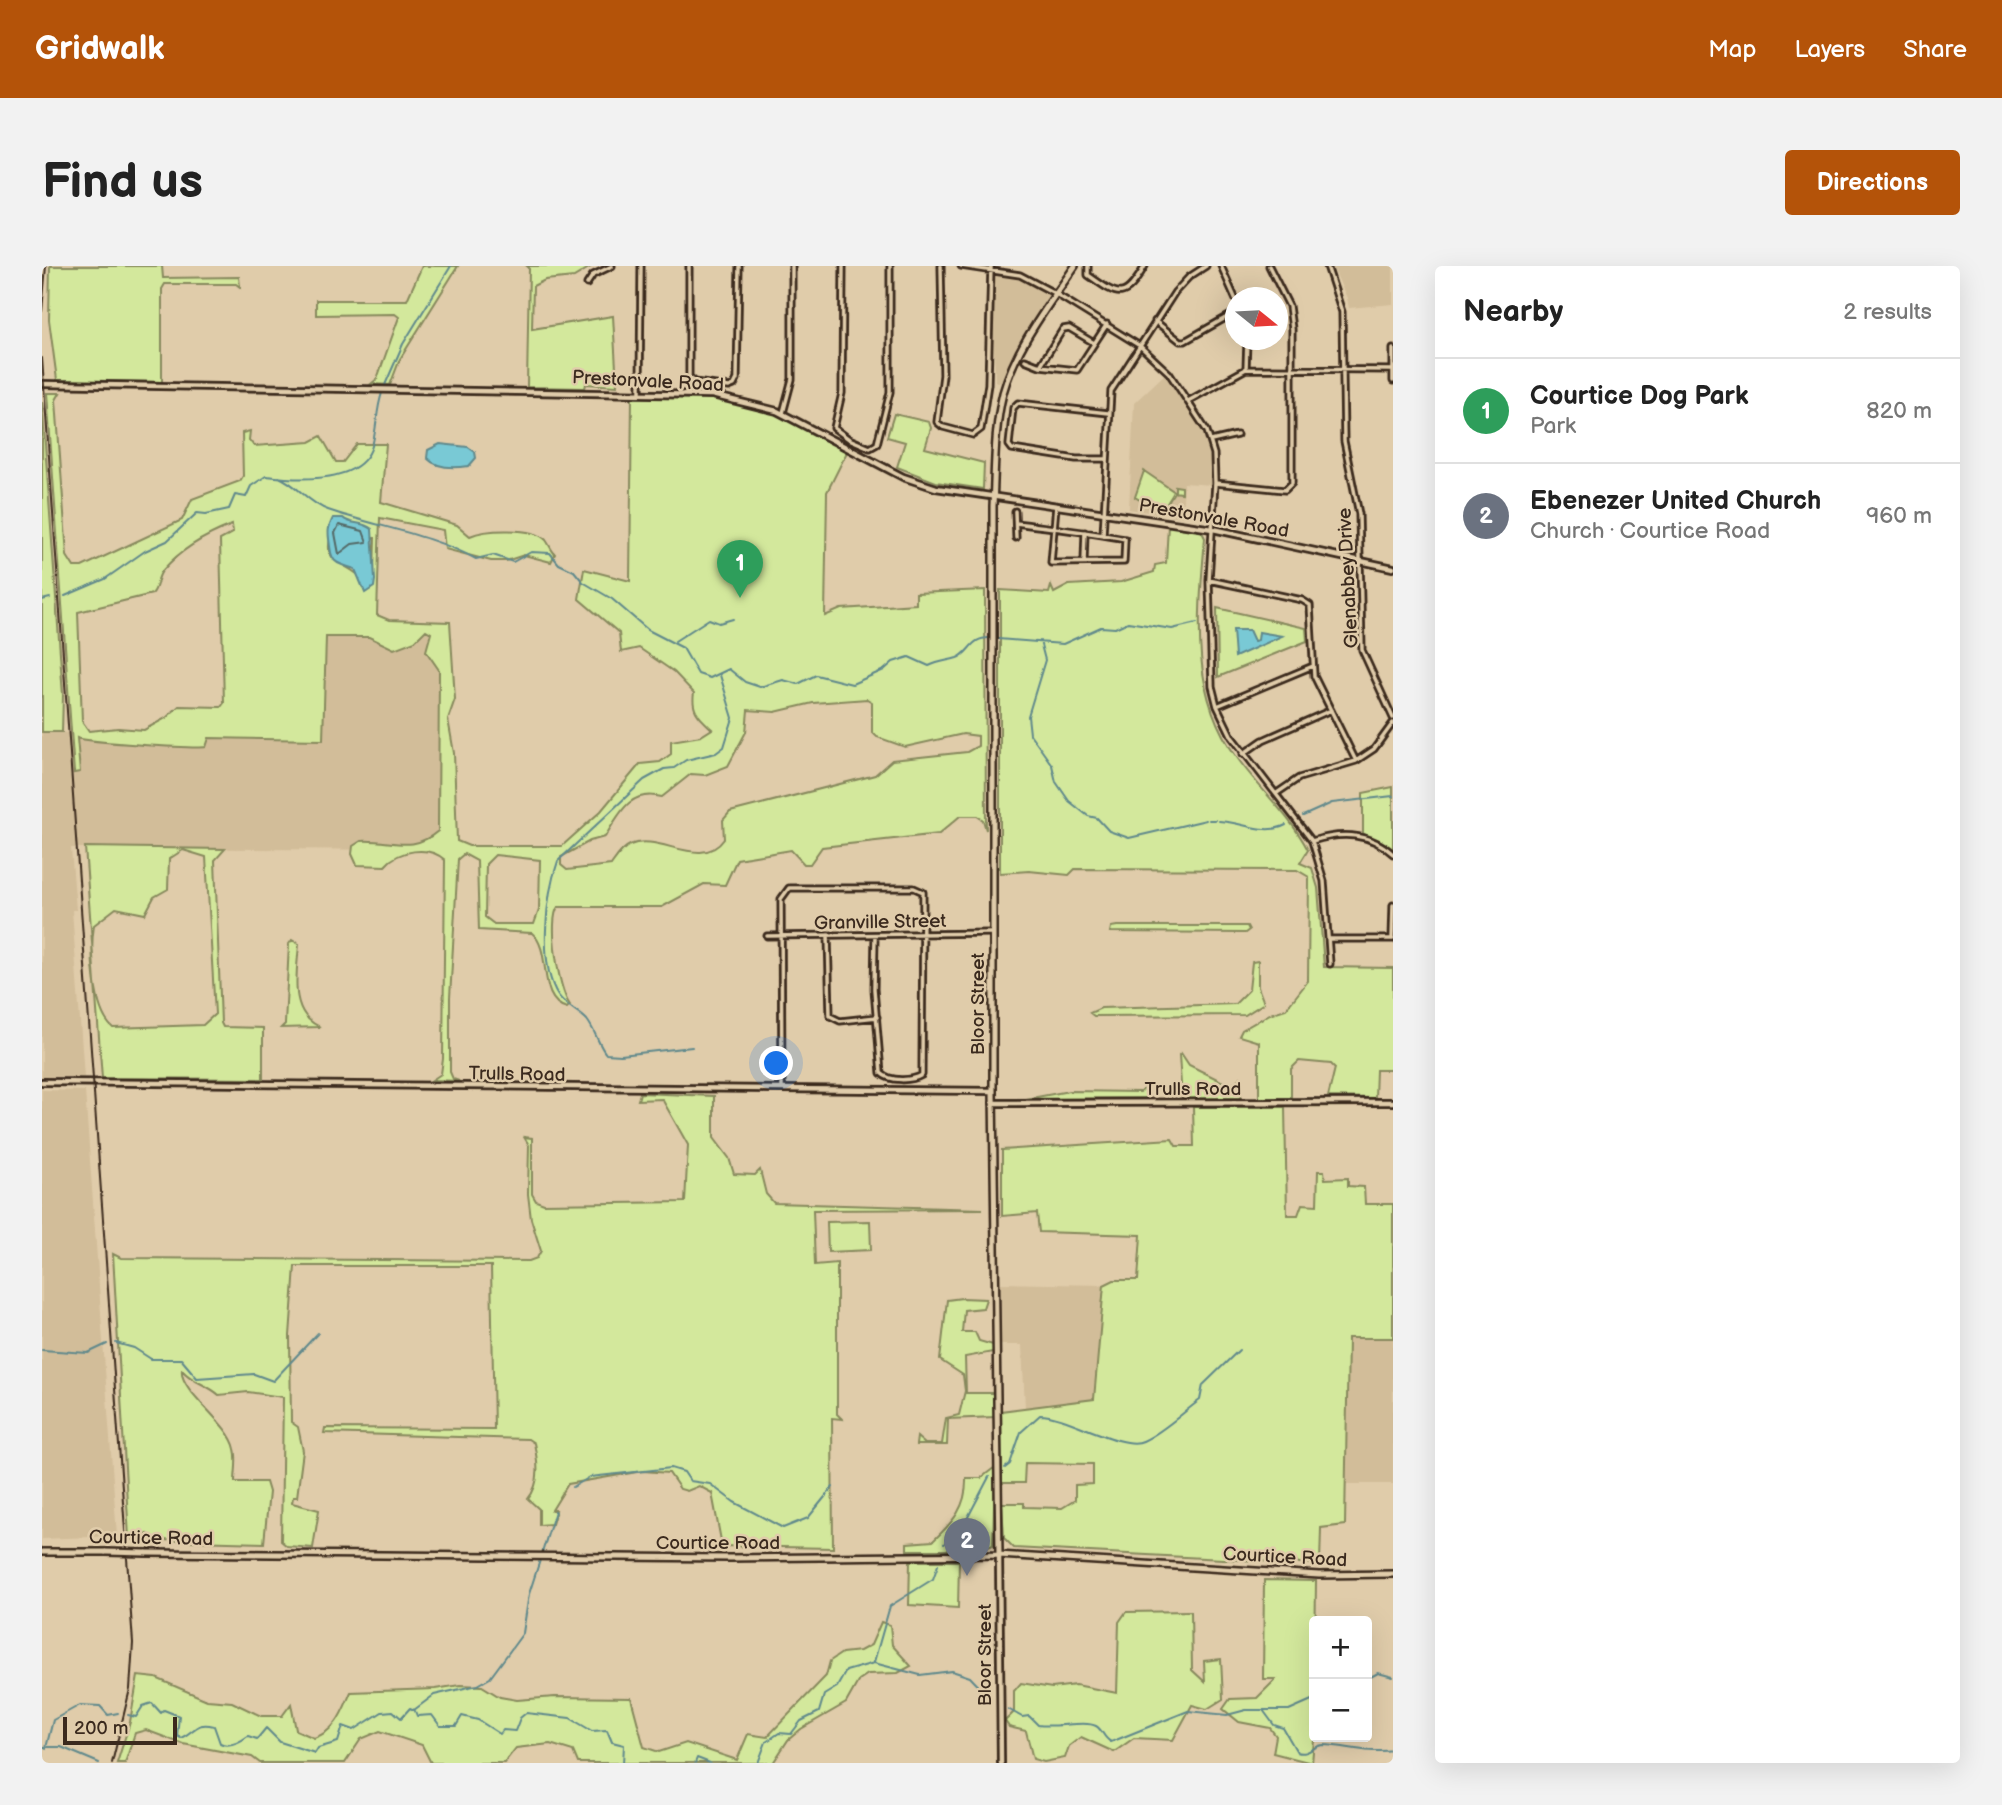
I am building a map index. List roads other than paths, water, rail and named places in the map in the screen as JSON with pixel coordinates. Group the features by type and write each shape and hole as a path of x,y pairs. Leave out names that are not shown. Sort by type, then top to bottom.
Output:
{"main road":[{"name":"Bloor Street","path":"999,1555 993,1103 993,498 997,429 1003,393 1018,356 1075,266"},
{"name":"Courtice Road","path":"42,1552 730,1558 999,1555 1319,1575 1393,1574"}],"street":[{"path":"587,284 593,275 612,266"},
{"path":"640,392 641,266"},
{"path":"689,266 689,377 695,382 729,387 734,385 737,379 739,266"},
{"path":"783,414 792,379 792,266"},
{"path":"843,266 842,393 834,428 849,439 870,448 877,444 890,392 890,266"},
{"path":"941,266 943,375 937,422 943,427 973,435 981,429 988,384 991,268"},
{"path":"961,266 991,268 1020,275 1107,324 1140,346 1169,373 1211,441 1215,483 1209,580 1209,660 1217,706 1243,754 1277,793 1312,841 1324,881 1330,964"},
{"path":"1088,266 1088,275 1114,294 1121,294 1128,291 1145,266"},
{"path":"1103,535 1111,391 1175,292 1189,276 1206,266"},
{"path":"1221,266 1230,287"},
{"path":"1215,483 1289,488 1289,306 1269,266"},
{"name":"Glenabbey Drive","path":"1326,266 1342,305 1343,441 1359,514 1357,560 1362,650 1393,721"},
{"path":"1155,321 1180,341 1185,341 1225,318"},
{"path":"1025,360 1040,366 1077,370 1107,324"},
{"path":"1040,366 1063,329 1069,328 1094,344"},
{"path":"1393,349 1393,381"},
{"path":"1246,369 1247,350"},
{"path":"1188,401 1246,369 1393,370"},
{"name":"Prestonvale Road","path":"42,384 640,392 721,396 783,414 919,484 993,498 1213,529 1393,568"},
{"path":"1107,459 1076,459 1027,452 1012,449 1009,444 1013,408 1018,403 1108,413"},
{"path":"1211,441 1237,435"},
{"path":"1016,523 1052,528 1085,532 1125,539 1124,562 1051,563 1052,528 1056,506"},
{"path":"1015,511 1016,538"},
{"path":"1084,563 1085,532"},
{"path":"1209,580 1303,600 1310,605 1314,676 1356,761"},
{"path":"1217,706 1313,666"},
{"path":"1243,754 1263,740 1331,710"},
{"path":"1277,793 1299,778 1356,761 1374,749 1393,721"},
{"path":"1312,841 1349,833 1364,837 1393,854"},
{"path":"782,1089 782,894 789,888 796,887 919,889 924,897 924,1070 919,1078 889,1079 881,1073 874,989 875,935"},
{"path":"1329,939 1393,939 1393,905"},
{"name":"Granville Street","path":"767,936 993,933"},
{"path":"828,935 831,1016 840,1021 877,1017"},
{"name":"Trulls Road","path":"42,1082 993,1091"},
{"name":"Trulls Road","path":"993,1103 1393,1102"},
{"name":"Bloor Street","path":"999,1555 1000,1763"}],"water":[{"path":"440,444 468,447 475,452 476,458 469,466 441,466 427,458 428,450"},
{"path":"333,518 343,518 372,529 375,580 374,587 365,593 355,569 341,565 332,557 329,531"},
{"path":"1233,630 1249,630 1254,641 1258,640 1259,632 1282,636 1235,657"}],"waterway":[{"path":"385,385 403,344 451,266"},
{"path":"65,596 105,579 145,551 167,541 197,513 206,514 229,509 235,495 246,497 251,486 266,476 310,479 342,474 355,468 365,459 372,446 382,393"},
{"path":"279,477 328,510 422,537 476,559 493,555 513,562 531,552 550,553 559,564 574,571 583,582 612,599 648,630 683,648 698,674 710,678 729,669 745,682 760,687 783,680 798,684 816,675 852,684 884,670 893,662 909,657 929,666 957,658 979,640 991,638"},
{"path":"42,600 50,598"},
{"path":"675,641 709,619 719,623 733,619"},
{"path":"998,639 1063,644 1101,627 1115,628 1128,622 1172,629 1197,623"},
{"path":"1040,641 1045,660 1028,716 1030,734 1052,765 1056,782 1069,801 1088,816 1097,818 1109,831 1129,838 1206,820"},
{"path":"692,1047 621,1055 606,1054 587,1020 564,1002 552,982 546,948 547,910 558,861 644,780 664,769 674,768 686,760 716,753 724,747 733,718 720,675"},
{"path":"1303,816 1332,803 1393,796"},
{"path":"1209,820 1215,820"},
{"path":"1219,821 1261,829 1286,825"},
{"path":"116,1343 134,1348 151,1359 181,1359 197,1378 254,1374 273,1381 318,1333"},
{"path":"42,1350 88,1353 107,1344"},
{"path":"1005,1468 1010,1464 1021,1432 1040,1415 1065,1420 1122,1441 1143,1441 1165,1428 1200,1400 1203,1385 1239,1350"},
{"path":"573,1487 590,1477 671,1468 684,1472 690,1481 710,1484 734,1502 783,1528 808,1518 833,1487"},
{"path":"944,1544 967,1519 989,1477"},
{"path":"542,1553 555,1511"},
{"path":"128,1715 136,1717 143,1706 152,1703 161,1713 164,1710 179,1716 177,1736 181,1738 200,1726 208,1725 214,1726 220,1743 231,1745 248,1736 257,1739 266,1728 280,1742 315,1753 318,1748 338,1742 343,1726 354,1730 382,1712 393,1711 401,1718 410,1708 414,1710 434,1695 478,1685 490,1678 523,1633 529,1594 540,1560"},
{"path":"874,1662 890,1606 933,1579 938,1565"},
{"path":"758,1763 766,1742 779,1733 791,1734 801,1721 819,1712 824,1695 837,1687 846,1671 874,1663 920,1675 952,1671 970,1677 988,1696"},
{"path":"1372,1676 1378,1673 1393,1677"},
{"path":"1008,1709 1022,1717 1029,1716 1038,1725 1091,1724 1111,1742 1188,1711 1227,1715 1246,1710 1289,1710 1309,1701"},
{"path":"46,1748 53,1720 80,1705 100,1706 108,1715 118,1713"},
{"path":"1263,1710 1274,1725 1283,1728 1297,1752 1305,1753 1324,1745 1393,1750"},
{"path":"415,1711 417,1716 432,1715 440,1726 456,1726 462,1716 478,1720 500,1734 503,1730 515,1731 520,1718 526,1713 570,1718 592,1731 607,1730 612,1742 624,1745 623,1763"},
{"path":"42,1747 61,1747 99,1763"},
{"path":"695,1763 697,1758 710,1763"}],"railway":[{"path":"42,311 46,266"},
{"path":"42,358 133,1643 130,1689 112,1763"}],"place":[{"name":"Courtice Dog Park","path":"740,598"},
{"name":"Ebenezer United Church","path":"967,1576"}]}
